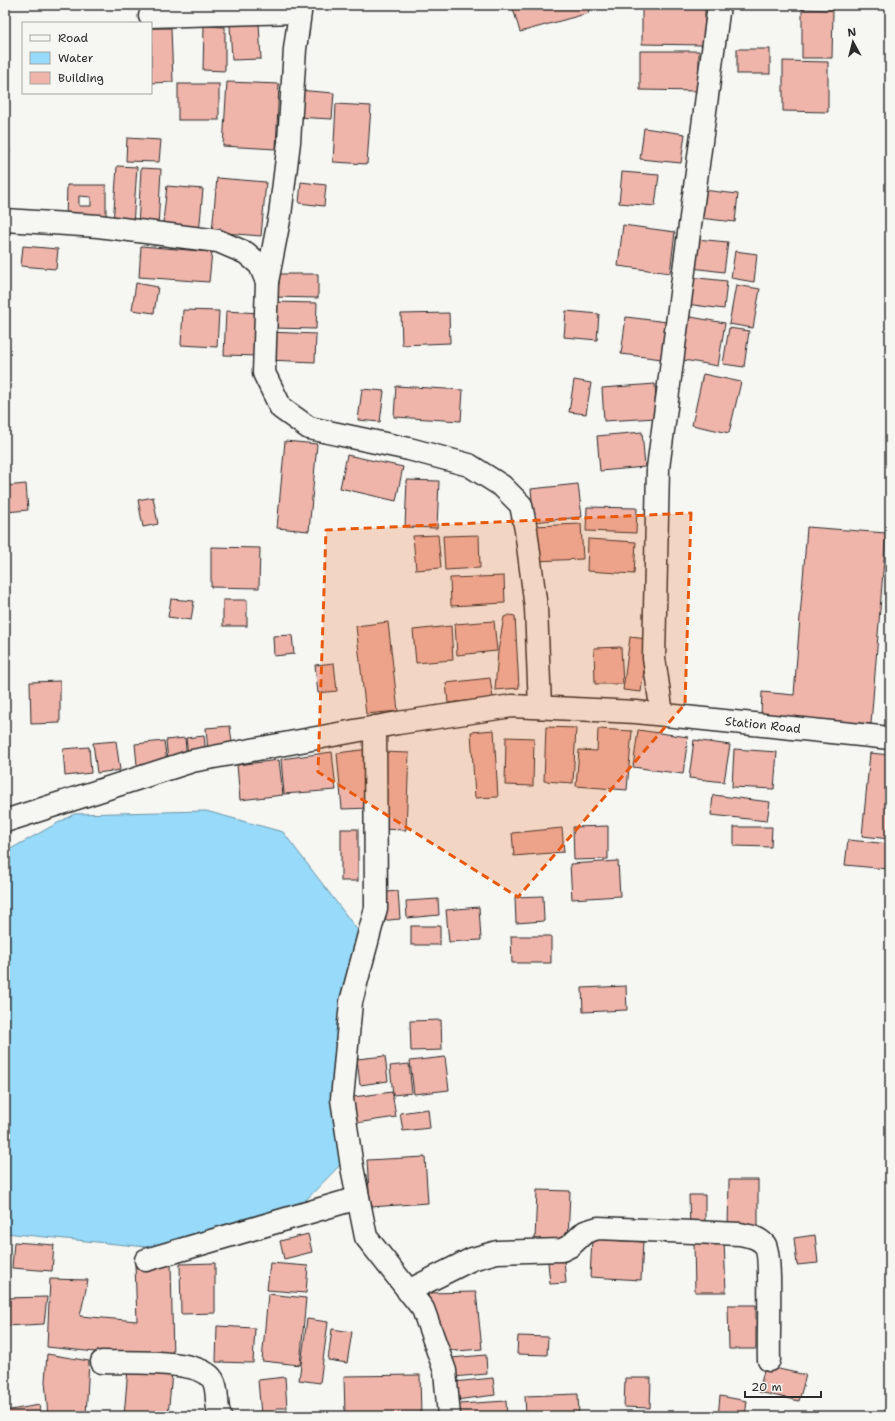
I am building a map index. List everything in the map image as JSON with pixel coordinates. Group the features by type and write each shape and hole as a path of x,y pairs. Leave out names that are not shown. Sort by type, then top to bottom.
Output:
{"street":[{"path":"662,714 654,658 658,468 719,5"},
{"path":"150,16 300,9 289,142 280,215 267,282 264,373 281,408 309,428 409,449 469,465 502,486 521,505 526,530 536,608 540,707"},
{"path":"5,220 98,226 218,241 251,257 260,265 267,282"},
{"name":"Station Road","path":"5,821 192,761 376,727 512,706 662,714 890,738"},
{"path":"376,727 376,908 352,1002 342,1099 352,1167 366,1237 423,1309 445,1371 450,1416"},
{"path":"146,1260 358,1198"},
{"path":"408,1291 472,1259 497,1252 562,1250 570,1246 585,1232 598,1228 740,1234 758,1238 766,1247 768,1266 768,1360"},
{"path":"102,1362 184,1364 206,1373 214,1383 220,1416"}],"highlighted area":[{"path":"691,513 685,704 518,897 318,772 326,530"}],"water":[{"path":"206,811 283,832 362,936 330,1094 342,1163 302,1204 157,1248 5,1233 5,852 74,814"}],"building":[{"path":"512,5 587,5 589,13 520,32"},
{"path":"642,5 705,5 705,45 642,44"},
{"path":"802,9 833,10 832,58 802,58"},
{"path":"259,23 261,59 232,60 230,25"},
{"path":"204,26 225,27 225,71 203,70"},
{"path":"152,28 171,28 173,82 152,83"},
{"path":"737,49 770,49 770,74 737,74"},
{"path":"640,51 699,51 699,91 640,90"},
{"path":"783,61 828,62 828,112 783,111"},
{"path":"227,82 279,84 276,149 223,146"},
{"path":"178,84 219,84 219,120 178,120"},
{"path":"297,90 334,93 332,119 295,117"},
{"path":"336,104 371,106 367,164 333,162"},
{"path":"644,128 685,134 681,163 640,159"},
{"path":"127,138 161,140 159,162 126,161"},
{"path":"5,150 10,150 7,176 5,176"},
{"path":"117,166 137,167 133,225 113,224"},
{"path":"141,168 161,169 158,229 138,228"},
{"path":"622,172 659,175 655,206 619,203"},
{"path":"217,178 266,182 261,236 212,232"},
{"path":"301,182 326,185 324,206 299,203"},
{"path":"67,185 106,185 106,220 66,220","holes":["79,196 91,197 91,206 79,206"]},
{"path":"167,186 203,189 199,234 162,231"},
{"path":"702,190 738,194 735,222 699,218"},
{"path":"623,225 675,232 670,273 618,266"},
{"path":"696,239 728,242 724,272 692,268"},
{"path":"23,246 58,249 56,269 21,266"},
{"path":"141,246 212,252 209,282 139,277"},
{"path":"735,251 757,254 754,282 731,278"},
{"path":"273,274 318,274 318,298 272,297"},
{"path":"689,277 727,281 724,309 686,304"},
{"path":"136,283 158,287 154,313 132,310"},
{"path":"736,285 760,289 753,328 729,324"},
{"path":"273,302 317,303 316,329 272,328"},
{"path":"183,310 219,311 217,347 181,345"},
{"path":"226,311 260,313 258,356 224,355"},
{"path":"566,311 599,314 597,340 564,337"},
{"path":"449,313 450,343 402,345 401,314"},
{"path":"685,316 725,323 718,366 678,359"},
{"path":"626,317 667,322 662,359 621,354"},
{"path":"729,328 749,331 744,367 723,364"},
{"path":"268,332 316,334 315,362 268,360"},
{"path":"703,374 741,382 729,433 692,425"},
{"path":"574,380 591,383 586,414 569,412"},
{"path":"655,384 657,418 604,421 602,388"},
{"path":"396,386 463,390 461,421 394,417"},
{"path":"362,389 384,391 380,422 358,420"},
{"path":"642,432 645,467 600,471 597,436"},
{"path":"285,441 317,444 309,531 277,528"},
{"path":"347,455 403,467 396,501 340,488"},
{"path":"407,480 439,481 437,528 405,527"},
{"path":"26,484 28,510 6,512 5,486"},
{"path":"578,484 582,517 534,522 531,489"},
{"path":"153,497 158,524 143,527 138,500"},
{"path":"587,507 637,508 636,533 586,531"},
{"path":"581,524 583,559 535,561 533,526"},
{"path":"807,527 886,533 871,724 761,715 762,692 794,695"},
{"path":"438,535 441,568 416,570 413,536"},
{"path":"479,535 480,568 445,570 443,536"},
{"path":"588,539 636,542 634,574 587,571"},
{"path":"211,547 260,548 259,588 211,587"},
{"path":"504,576 505,603 451,606 450,578"},
{"path":"171,599 194,601 191,620 168,617"},
{"path":"223,600 247,600 247,626 223,626"},
{"path":"509,615 515,616 519,688 495,690 498,651 504,617"},
{"path":"494,621 497,651 457,655 455,624"},
{"path":"388,622 398,711 366,714 356,626"},
{"path":"451,626 453,660 416,663 413,630"},
{"path":"292,635 294,654 274,656 273,636"},
{"path":"630,637 648,639 641,692 623,690"},
{"path":"621,647 623,684 595,684 594,648"},
{"path":"334,663 337,691 318,693 315,665"},
{"path":"490,678 493,698 448,703 446,683"},
{"path":"60,681 60,723 31,724 30,682"},
{"path":"230,726 233,752 208,754 206,728"},
{"path":"546,727 576,728 573,783 544,781"},
{"path":"598,729 632,731 627,790 576,786 579,750 597,751"},
{"path":"494,730 498,797 475,798 471,732"},
{"path":"638,730 688,737 683,774 633,767"},
{"path":"204,736 206,755 188,756 186,738"},
{"path":"506,737 534,738 533,786 505,785"},
{"path":"185,738 187,759 168,761 166,740"},
{"path":"694,740 730,745 724,782 689,778"},
{"path":"116,741 120,770 97,773 93,743"},
{"path":"164,741 167,762 137,765 135,744"},
{"path":"89,747 91,773 65,776 63,749"},
{"path":"369,749 372,808 342,809 337,753"},
{"path":"734,749 777,752 774,789 732,787"},
{"path":"332,752 336,790 284,794 281,759"},
{"path":"382,752 409,753 406,830 379,829"},
{"path":"870,753 890,755 890,839 862,836"},
{"path":"279,760 283,795 240,800 237,765"},
{"path":"713,795 770,802 767,821 711,815"},
{"path":"608,826 608,859 574,860 573,827"},
{"path":"734,827 772,827 771,847 734,846"},
{"path":"562,828 564,852 514,856 512,833"},
{"path":"341,829 358,829 358,881 341,881"},
{"path":"848,840 890,844 888,869 845,865"},
{"path":"618,861 620,896 572,899 570,864"},
{"path":"398,891 400,919 379,921 376,893"},
{"path":"543,896 544,921 516,923 515,897"},
{"path":"438,899 439,915 407,918 406,901"},
{"path":"479,907 481,940 449,942 446,910"},
{"path":"411,926 440,926 440,945 411,945"},
{"path":"511,936 551,936 551,963 512,963"},
{"path":"626,986 627,1010 583,1012 582,988"},
{"path":"441,1020 442,1050 411,1051 410,1021"},
{"path":"385,1056 388,1081 360,1085 357,1059"},
{"path":"445,1057 449,1090 414,1094 410,1061"},
{"path":"409,1064 412,1093 393,1095 390,1066"},
{"path":"392,1092 396,1117 356,1123 353,1097"},
{"path":"428,1109 430,1128 403,1131 400,1113"},
{"path":"425,1157 428,1203 370,1207 367,1160"},
{"path":"729,1180 758,1180 758,1229 728,1229"},
{"path":"537,1190 570,1191 568,1241 535,1240"},
{"path":"689,1195 705,1195 705,1229 690,1230"},
{"path":"308,1234 312,1252 284,1259 280,1241"},
{"path":"815,1235 818,1263 797,1265 794,1238"},
{"path":"592,1239 643,1242 641,1280 590,1277"},
{"path":"724,1240 726,1292 695,1292 694,1241"},
{"path":"14,1242 54,1245 52,1271 12,1268"},
{"path":"564,1260 566,1283 550,1284 548,1262"},
{"path":"171,1262 173,1360 47,1347 50,1279 88,1280 80,1316 137,1321 135,1264"},
{"path":"215,1263 215,1313 181,1314 180,1264"},
{"path":"270,1263 308,1266 306,1293 267,1290"},
{"path":"476,1292 482,1349 457,1351 445,1347 430,1309 428,1293"},
{"path":"268,1294 306,1298 300,1365 262,1361"},
{"path":"47,1297 44,1324 5,1326 5,1298"},
{"path":"728,1305 756,1305 756,1349 729,1349"},
{"path":"307,1319 328,1322 320,1383 299,1380"},
{"path":"217,1326 255,1328 253,1363 216,1362"},
{"path":"332,1329 352,1332 347,1363 328,1360"},
{"path":"518,1336 548,1337 547,1355 517,1354"},
{"path":"47,1354 89,1361 86,1416 48,1416 45,1381"},
{"path":"486,1355 487,1374 453,1377 451,1358"},
{"path":"765,1366 806,1375 799,1401 759,1392"},
{"path":"128,1369 172,1373 168,1416 124,1416"},
{"path":"420,1375 421,1416 345,1416 344,1376"},
{"path":"285,1377 287,1408 276,1408 276,1414 261,1415 258,1380"},
{"path":"493,1378 495,1395 456,1400 454,1382"},
{"path":"625,1378 651,1378 650,1408 624,1407"},
{"path":"578,1394 579,1416 526,1416 525,1396"},
{"path":"720,1396 747,1401 745,1416 718,1416"},
{"path":"506,1401 507,1416 459,1416 459,1404"},
{"path":"39,1405 41,1416 5,1416 5,1411"}]}
